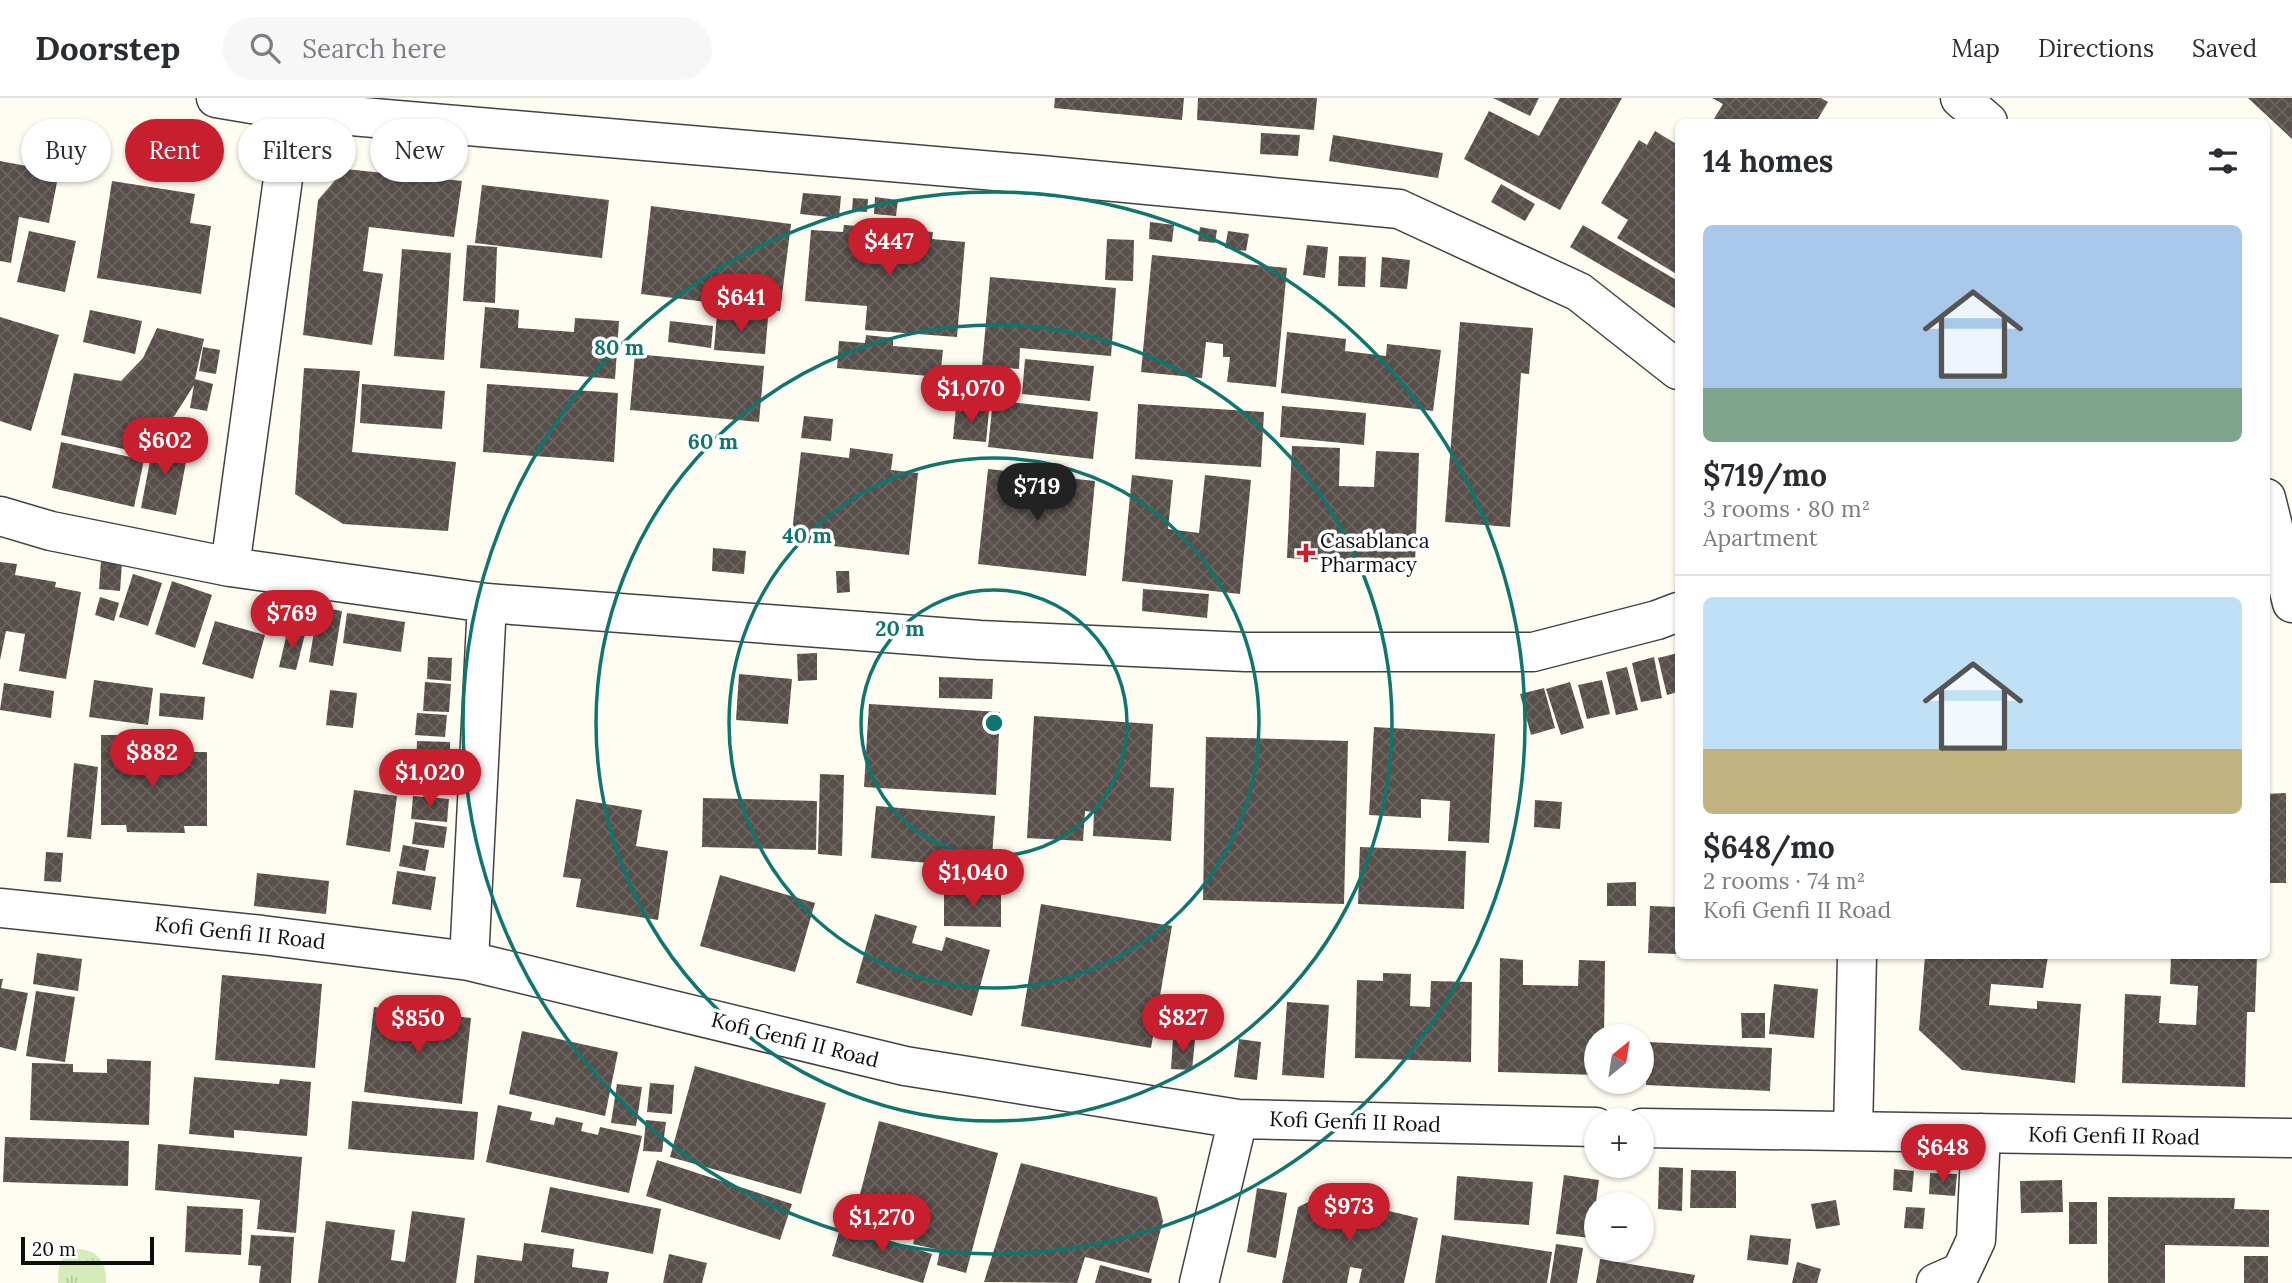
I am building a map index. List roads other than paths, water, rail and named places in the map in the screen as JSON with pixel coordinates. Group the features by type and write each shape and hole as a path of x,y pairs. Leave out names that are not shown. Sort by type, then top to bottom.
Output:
{"street":[{"path":"216,98 1399,209 1579,292 1675,368"},
{"path":"1960,98 1985,119"},
{"path":"230,567 294,104"},
{"path":"2270,514 2292,603"},
{"path":"0,516 51,531 230,567 487,603 981,640 1260,652 1533,652 1675,613"},
{"path":"470,961 487,603"},
{"name":"Kofi Genfi II Road","path":"0,908 262,935 470,961 905,1066 1238,1119 1584,1127"},
{"path":"1853,1131 1857,959"},
{"path":"1199,1283 1238,1119"},
{"name":"Kofi Genfi II Road","path":"1654,1128 2292,1139"},
{"path":"1936,1283 1961,1272 1976,1240 1981,1133"}],"place":[{"name":"Casablanca Pharmacy","path":"1306,553"}]}
